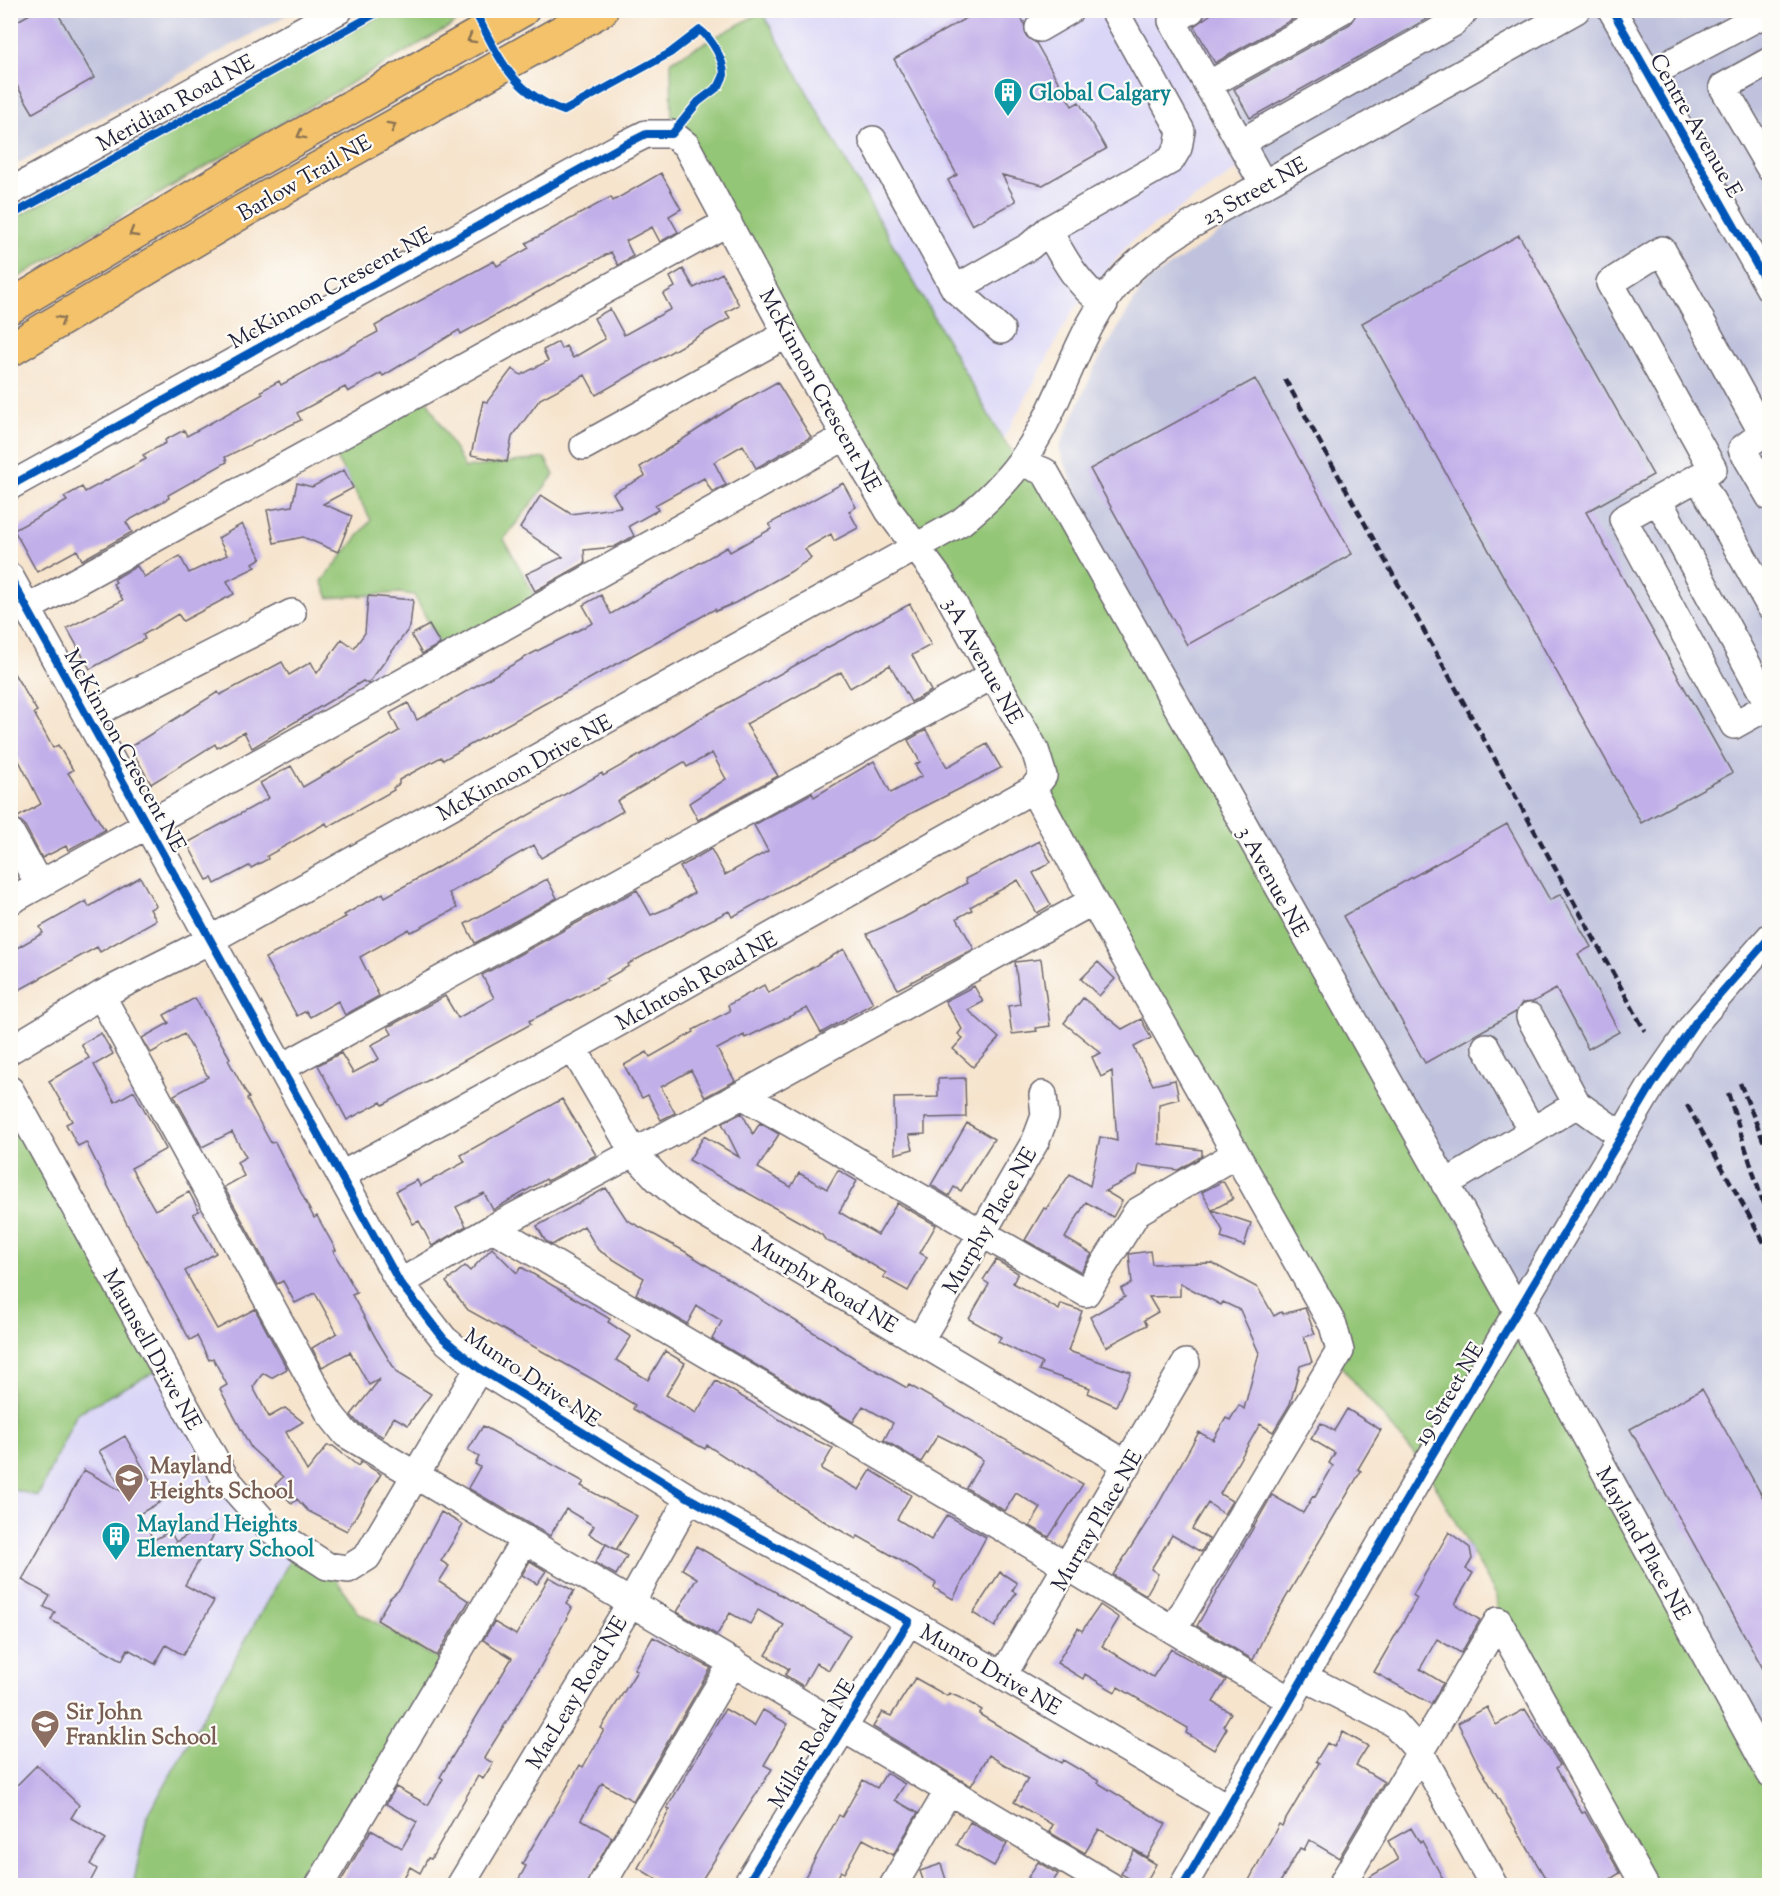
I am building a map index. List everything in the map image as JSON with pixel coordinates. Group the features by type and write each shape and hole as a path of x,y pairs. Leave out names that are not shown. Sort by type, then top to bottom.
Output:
{"main road":[{"path":"523,10 564,30"},
{"name":"Barlow Trail NE","path":"10,307 224,179 523,10"},
{"name":"Barlow Trail NE","path":"10,351 243,211 601,10"}],"street":[{"path":"1039,28 1070,10"},
{"path":"955,289 1030,246 1048,230 1160,168 1171,160 1178,148 1181,131 1114,10"},
{"path":"1191,10 1172,21 1264,185"},
{"path":"1208,85 1342,10"},
{"path":"1240,143 1453,23 1465,10"},
{"name":"23 Street NE","path":"1020,462 1041,430 1086,334 1125,275 1171,238 1576,10"},
{"name":"Centre Avenue E","path":"1612,10 1770,289"},
{"path":"1648,75 1756,18 1758,10"},
{"name":"Meridian Road NE","path":"10,192 329,13"},
{"path":"1770,61 1723,87 1770,168"},
{"name":"McKinnon Crescent NE","path":"10,486 646,134 672,134 686,145 788,334 889,512 916,549"},
{"path":"873,140 955,289 1001,330"},
{"path":"28,608 728,222"},
{"path":"1048,230 1080,283 1104,304"},
{"path":"1770,497 1758,436 1662,250 1610,283 1770,606"},
{"path":"584,446 788,334"},
{"path":"10,901 846,436"},
{"path":"1658,500 1769,705 1734,724 1623,519 1706,473 1758,436"},
{"name":"McKinnon Drive NE","path":"10,1050 101,995 210,940 916,549 961,522 982,505 1002,487 1020,462"},
{"name":"3 Avenue NE","path":"1020,462 1045,472 1518,1312"},
{"name":"3A Avenue NE","path":"916,549 939,578 1035,750 1038,783 1093,901 1333,1325 1340,1351 1173,1630"},
{"name":"McKinnon Crescent NE","path":"10,577 210,940"},
{"path":"87,717 292,613"},
{"path":"281,1068 993,675"},
{"name":"McIntosh Road NE","path":"342,1175 573,1048 1038,783"},
{"path":"10,832 39,884"},
{"path":"400,1282 493,1228 742,1095 1093,901"},
{"name":"19 Street NE","path":"1183,1886 1652,1085 1695,1023 1770,937"},
{"name":"Munro Drive NE","path":"210,940 400,1282 444,1339 479,1368 689,1498 1003,1675 1228,1808"},
{"path":"101,995 330,1414 346,1434 632,1601 1110,1886"},
{"path":"1530,1017 1577,1104 1622,1136"},
{"path":"1486,1047 1532,1131"},
{"name":"Murphy Road NE","path":"573,1048 634,1153 658,1179 685,1202 1128,1465"},
{"name":"Maunsell Drive NE","path":"10,1090 225,1478 270,1529 327,1566 348,1569 367,1557 414,1474 479,1368"},
{"path":"742,1095 1086,1293 1137,1212 1236,1154"},
{"name":"Murphy Place NE","path":"920,1340 1036,1140 1045,1116 1043,1095"},
{"path":"1445,1184 1577,1104"},
{"path":"493,1228 1291,1701"},
{"name":"Mayland Place NE","path":"1518,1312 1770,1773"},
{"name":"Murray Place NE","path":"1003,1675 1186,1363"},
{"name":"MacLeay Road NE","path":"460,1886 632,1601 689,1498"},
{"path":"319,1886 525,1539"},
{"name":"Millar Road NE","path":"746,1886 841,1727 909,1621"},
{"path":"1347,1882 1420,1752 1498,1621 1645,1886"},
{"path":"601,1886 733,1662"},
{"path":"1304,1677 1394,1723 1420,1752 1494,1886"},
{"path":"893,1886 948,1790"}],"shaded area":[{"path":"765,10 1151,11 1237,170 1132,240 1071,314 1003,440 762,12"},
{"path":"11,11 294,11 11,167"},
{"path":"1151,11 1769,11 1769,1783 1118,601 1059,448 1096,365 1145,283 1258,207"},
{"name":"Mayland Heights School","path":"10,1090 225,1478 327,1566 358,1612 448,1665 319,1885 11,1885"}],"green space":[{"path":"391,10 467,11 454,24 184,179 11,282 11,220"},
{"path":"762,12 1003,440 1021,462 1045,472 1769,1783 1769,1885 1645,1885 1498,1621 1496,1595 1425,1467 1335,1359 1340,1351 1093,901 1043,776 672,134 671,61"},
{"path":"422,391 465,468 545,458 554,475 504,539 540,605 447,657 414,595 399,593 329,598 322,581 371,520 328,444"},
{"path":"10,1090 162,1368 77,1413 38,1496 11,1489"},
{"path":"298,1546 327,1566 358,1612 448,1665 319,1885 133,1886 147,1817"}],"building":[{"path":"37,10 56,10 94,78 33,113 10,74 10,25"},
{"name":"Global Calgary","path":"980,10 1017,10 1024,23 1026,36 1036,43 1072,106 1079,102 1106,149 1043,185 1002,175 1016,201 972,225 948,180 957,175 894,59"},
{"path":"1217,10 1309,10 1215,63 1194,26"},
{"path":"1358,10 1443,10 1250,118 1234,89 1350,24"},
{"path":"661,173 681,209 669,216 678,232 660,242 652,227 626,241 633,256 618,265 611,252 461,334 459,330 383,376 381,373 348,392 345,387 297,413 301,420 225,457 227,462 126,522 132,532 82,560 77,550 37,572 14,530 67,501 64,497 82,487 85,492 146,459 143,455 166,443 165,440 184,430 187,436 263,394 261,391 279,381 281,385 378,332 375,326 399,312 494,261 497,266 529,248 526,243 611,197 613,201"},
{"path":"1519,235 1653,475 1586,512 1732,773 1641,823 1362,323"},
{"path":"683,269 694,288 722,273 739,305 726,312 730,318 596,395 585,375 540,399 512,437 507,462 471,455 483,401 487,402 512,369 521,375 548,361 543,350 558,342 561,349 566,346 573,358 605,339 594,318 610,309 624,335 671,309 663,294 675,287 670,277"},
{"path":"1255,379 1352,554 1187,645 1090,469"},
{"path":"777,382 811,437 756,468 743,445 714,462 726,485 712,492 704,478 655,505 658,510 629,526 634,536 614,547 584,550 585,563 535,591 526,574 563,557 520,528 541,495 571,514 621,507 613,493 645,476 640,467 726,411"},
{"path":"344,470 353,488 323,504 352,516 338,552 303,537 274,543 267,510 292,506 297,483 312,487"},
{"path":"843,483 856,507 849,511 858,528 834,541 831,534 805,549 811,558 790,572 735,603 716,611 715,609 443,760 441,757 399,780 394,790 328,827 326,823 267,856 268,859 251,868 249,866 215,884 212,878 207,880 187,843 269,798 260,783 291,766 303,787 399,731 390,713 408,703 417,720 531,654 593,623 583,605 601,595 611,614 727,547 730,552 771,529 769,524"},
{"path":"242,524 261,558 253,563 256,567 227,581 234,594 183,621 178,614 143,635 145,639 90,669 67,628 123,600 113,584 116,582 114,579 137,566 144,577 180,556 189,573 227,555 218,538"},
{"path":"368,596 413,600 410,627 368,684 363,681 252,748 244,732 217,748 215,744 151,784 130,747 218,692 220,695 282,662 289,675 311,662 317,673 342,639 354,648 365,633"},
{"path":"910,604 931,645 912,655 931,691 911,702 890,665 850,688 841,672 746,724 778,776 698,820 689,803 726,779 712,753 687,767 684,762 617,801 623,811 541,858 534,845 449,893 457,908 418,929 410,932 409,929 360,957 379,996 345,1015 338,1001 310,1017 306,1011 297,1016 265,958 346,917 344,915 383,893 385,897 602,773 603,776 817,653"},
{"path":"429,625 440,644 422,654 411,635"},
{"path":"10,667 37,711 34,713 53,748 58,745 73,770 68,773 105,830 68,850 66,846 42,858 24,824 16,818 41,804 10,743"},
{"path":"926,730 947,767 987,744 1001,768 910,814 873,839 732,917 729,911 689,931 628,964 629,966 606,979 608,981 529,1021 531,1024 383,1105 381,1102 347,1120 318,1065 341,1053 353,1073 379,1059 371,1045 392,1034 388,1027 445,996 458,1018 494,998 482,975 637,890 651,915 668,908 694,893 680,867 711,849 725,875 768,851 754,825 812,793 814,797 874,761 891,793 922,776 915,765 920,762 908,740"},
{"path":"1507,824 1550,900 1561,894 1591,947 1578,954 1619,1032 1588,1049 1556,989 1533,1002 1522,1003 1516,1012 1425,1063 1343,916"},
{"path":"1039,841 1051,862 1033,873 1051,905 1037,913 1018,880 970,907 972,910 957,918 974,949 898,989 867,934 903,918 967,883 965,879"},
{"path":"140,877 156,906 150,909 156,920 100,952 97,947 10,995 10,952 43,933 40,927 86,901 89,907"},
{"path":"547,879 557,898 475,943 465,924"},
{"path":"844,949 873,1003 821,1033 807,1008 717,1049 735,1081 705,1097 691,1070 661,1087 675,1113 661,1120 648,1095 642,1098 624,1065 647,1052 650,1057 694,1032 693,1030 730,1011 728,1005 764,985 768,993"},
{"path":"1041,959 1050,1026 1036,1028 1037,1031 1012,1034 1008,1006 1020,1004 1015,962"},
{"path":"1098,962 1115,979 1099,996 1081,979"},
{"path":"974,986 983,1002 968,1010 999,1038 973,1067 953,1049 963,1038 958,1034 962,1029 945,1001"},
{"path":"195,998 230,1058 228,1060 271,1143 275,1142 314,1218 317,1216 336,1250 333,1251 357,1293 352,1295 377,1340 397,1373 431,1394 408,1425 394,1417 383,1437 357,1422 351,1415 380,1379 369,1385 350,1352 322,1367 312,1348 337,1333 315,1293 295,1303 283,1281 277,1284 224,1187 244,1176 237,1162 246,1157 232,1132 202,1147 174,1095 208,1077 184,1034 151,1053 142,1038 169,1023 164,1015"},
{"path":"1083,998 1122,1029 1141,1019 1151,1038 1134,1047 1153,1085 1175,1080 1179,1099 1159,1104 1159,1144 1202,1150 1202,1156 1178,1170 1139,1165 1137,1175 1105,1191 1122,1201 1113,1217 1086,1202 1065,1238 1092,1254 1081,1272 1025,1240 1044,1208 1046,1209 1070,1174 1090,1186 1100,1137 1117,1141 1112,1071 1101,1077 1092,1057 1101,1053 1064,1023"},
{"path":"101,1033 113,1054 94,1065 115,1102 134,1091 166,1149 131,1168 155,1210 189,1192 199,1211 193,1214 216,1253 185,1271 217,1329 255,1309 287,1369 271,1378 263,1373 253,1387 269,1417 285,1408 303,1422 286,1432 307,1471 327,1446 333,1446 358,1466 361,1462 381,1474 347,1531 308,1511 297,1499 292,1504 275,1485 283,1477 251,1448 220,1389 227,1385 213,1358 209,1360 197,1336 190,1340 129,1228 86,1142 78,1146 66,1124 72,1121 49,1081 89,1058 81,1044"},
{"path":"965,1078 966,1117 925,1118 925,1134 909,1135 913,1149 895,1154 894,1098 938,1097 938,1079"},
{"path":"562,1099 596,1155 547,1181 546,1179 493,1210 484,1193 456,1207 466,1226 432,1246 419,1221 413,1224 396,1191 417,1180 420,1186 465,1162 461,1155"},
{"path":"742,1113 753,1134 760,1123 779,1134 758,1168 791,1187 799,1173 827,1189 838,1170 857,1181 839,1212 878,1235 897,1203 936,1225 920,1253 927,1257 908,1291 883,1277 886,1273 843,1247 826,1241 822,1235 807,1226 689,1160 704,1136 739,1157 722,1123"},
{"path":"967,1123 994,1139 961,1191 954,1187 949,1196 931,1185"},
{"path":"1223,1181 1233,1199 1212,1210 1251,1223 1244,1246 1221,1238 1223,1231 1202,1192"},
{"path":"606,1188 627,1220 684,1251 856,1359 907,1388 909,1385 1083,1484 1049,1537 1030,1526 1041,1508 1016,1493 1005,1511 966,1488 983,1460 956,1444 938,1435 921,1462 884,1440 893,1423 863,1406 853,1422 712,1339 722,1321 697,1306 687,1324 636,1294 644,1278 598,1250 584,1226 552,1245 545,1240 537,1226"},
{"path":"492,1248 517,1273 521,1267 610,1319 608,1322 631,1337 616,1360 648,1380 665,1351 685,1363 666,1395 696,1413 716,1381 807,1436 833,1448 821,1469 859,1490 871,1470 911,1495 897,1519 931,1540 947,1515 986,1537 953,1599 934,1588 936,1583 900,1560 858,1536 856,1539 822,1520 707,1445 705,1449 650,1419 633,1409 635,1405 594,1380 468,1310 446,1282 465,1266 470,1271"},
{"path":"1150,1251 1152,1264 1212,1263 1258,1288 1274,1316 1281,1312 1283,1314 1305,1308 1315,1334 1304,1337 1312,1362 1300,1366 1290,1404 1273,1432 1260,1424 1220,1494 1232,1501 1224,1514 1208,1503 1192,1529 1209,1539 1201,1552 1172,1535 1151,1569 1158,1574 1146,1595 1113,1575 1156,1508 1199,1432 1213,1440 1226,1418 1230,1420 1239,1405 1244,1409 1259,1353 1240,1310 1223,1302 1221,1305 1180,1283 1180,1296 1149,1297 1158,1312 1144,1320 1147,1325 1106,1347 1090,1317 1125,1297 1121,1289 1132,1283 1129,1254"},
{"path":"996,1260 1018,1273 1013,1283 1059,1310 1061,1304 1082,1311 1068,1351 1131,1372 1116,1406 1088,1393 1090,1388 1039,1370 1042,1363 998,1342 1001,1337 969,1319 989,1284 983,1280"},
{"path":"1702,1389 1770,1510 1770,1681 1630,1429"},
{"path":"1347,1409 1381,1430 1358,1469 1361,1471 1269,1626 1253,1660 1197,1626 1272,1495 1303,1513 1313,1496 1315,1497 1333,1466 1329,1463 1335,1453 1311,1439 1321,1423 1334,1431"},
{"path":"483,1426 584,1482 581,1486 637,1516 616,1550 589,1534 594,1526 566,1509 550,1536 468,1488 480,1467 475,1464 479,1457 468,1450"},
{"name":"Mayland Heights Elementary School","path":"125,1436 162,1501 139,1514 154,1540 170,1531 176,1542 209,1522 216,1531 185,1585 214,1601 183,1655 166,1645 155,1664 128,1649 122,1660 51,1620 55,1612 44,1607 50,1596 22,1580 84,1470 125,1493 99,1451"},
{"path":"441,1512 463,1525 441,1561 449,1566 439,1582 469,1601 437,1656 377,1620 390,1598 400,1589"},
{"path":"1449,1532 1470,1548 1472,1559 1466,1569 1473,1573 1455,1604 1480,1620 1461,1653 1437,1639 1420,1669 1443,1683 1431,1704 1374,1672 1417,1598 1413,1595"},
{"path":"606,1544 627,1556 616,1575 595,1563"},
{"path":"696,1546 850,1635 829,1670 816,1663 803,1686 785,1675 789,1669 766,1655 784,1625 758,1610 750,1624 730,1613 717,1635 677,1612 697,1578 682,1569"},
{"path":"530,1561 546,1571 537,1584 522,1575"},
{"path":"1000,1572 1017,1583 1012,1591 1016,1593 995,1627 973,1613"},
{"path":"549,1577 574,1591 566,1604 572,1608 538,1671 484,1758 493,1763 483,1779 478,1776 431,1859 428,1858 420,1873 410,1867 399,1886 338,1886 371,1830 402,1848 417,1822 386,1804 396,1787 428,1805 443,1779 440,1777 512,1658 483,1640 494,1622 516,1635"},
{"path":"1100,1605 1119,1618 1102,1646 1153,1677 1171,1649 1226,1680 1213,1702 1231,1713 1223,1726 1227,1728 1214,1750 1186,1733 1188,1728 1118,1687 1115,1692 1085,1674 1083,1679 1057,1663 1078,1628 1082,1631"},
{"path":"653,1637 711,1668 633,1801 602,1783 581,1819 612,1837 585,1886 515,1886 526,1866 522,1864 580,1765 583,1767 604,1730 601,1728 637,1671 634,1669"},
{"path":"915,1678 947,1696 949,1693 965,1700 982,1710 979,1714 1061,1763 1063,1760 1099,1781 1098,1783 1166,1824 1147,1857 1099,1829 1085,1853 1049,1832 1053,1825 1014,1802 1028,1779 989,1755 971,1786 873,1727 882,1712 891,1716"},
{"path":"1487,1707 1496,1725 1525,1709 1560,1765 1556,1768 1582,1813 1585,1812 1620,1873 1599,1886 1550,1886 1479,1766 1458,1723"},
{"path":"725,1709 754,1726 763,1710 788,1724 764,1765 772,1769 698,1886 668,1886 638,1868 670,1809 667,1808"},
{"path":"1343,1732 1368,1746 1356,1765 1384,1782 1339,1858 1309,1840 1304,1850 1300,1848 1278,1886 1246,1886 1279,1824 1282,1826 1319,1763 1316,1761 1327,1743 1334,1747"},
{"path":"37,1765 79,1805 71,1818 106,1839 90,1864 97,1869 88,1886 10,1886 10,1792"},
{"path":"886,1773 905,1784 895,1800 918,1813 893,1855 863,1839 844,1873 841,1871 833,1886 800,1886 839,1815 842,1817 863,1780 877,1788"},
{"path":"970,1822 1007,1844 994,1866 957,1845"},
{"path":"1411,1828 1420,1843 1422,1841 1447,1886 1360,1886 1363,1881 1398,1860 1388,1841"},
{"path":"1134,1851 1156,1864 1144,1886 1121,1874"},
{"path":"1038,1862 1058,1874 1050,1886 1040,1886 1028,1877"},
{"path":"941,1864 948,1886 925,1886 920,1871"}],"railway":[{"path":"1285,379 1645,1031"},
{"path":"1740,1083 1770,1157"},
{"path":"1728,1093 1770,1225"},
{"path":"1687,1105 1770,1253"}],"cycle path":[{"path":"10,216 382,10"},
{"path":"10,486 620,147 646,134 672,134 698,102 719,86 724,75 716,50 700,30 670,53 564,111 531,94 508,71 474,10"},
{"path":"1612,10 1770,289"},
{"path":"10,577 400,1283 444,1339 479,1368 689,1498 909,1621 746,1886"},
{"path":"1183,1886 1425,1467 1652,1085 1695,1023 1770,937"}],"place":[{"name":"Global Calgary","path":"1008,118"},
{"name":"Mayland Heights School","path":"129,1504"},
{"name":"Mayland Heights Elementary School","path":"116,1562"},
{"name":"Sir John Franklin School","path":"45,1750"}]}
